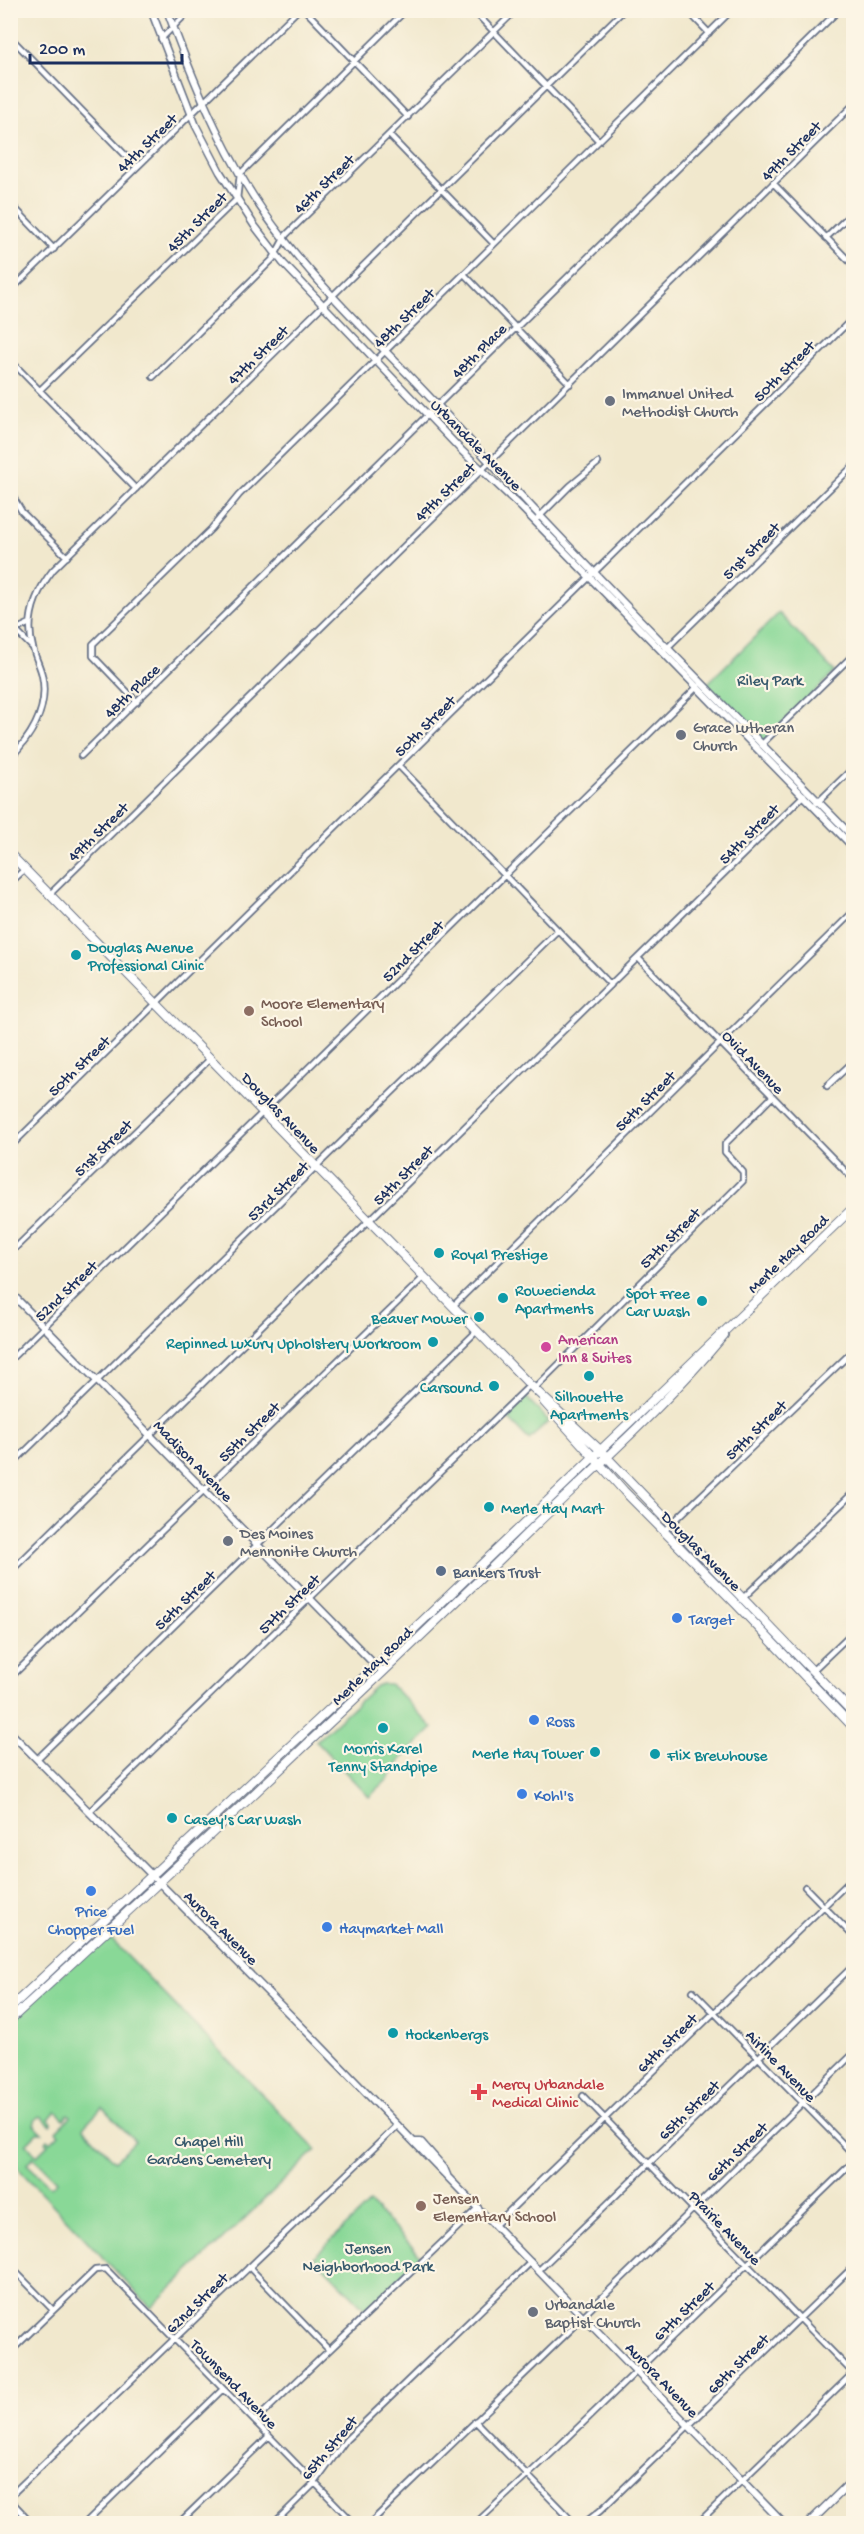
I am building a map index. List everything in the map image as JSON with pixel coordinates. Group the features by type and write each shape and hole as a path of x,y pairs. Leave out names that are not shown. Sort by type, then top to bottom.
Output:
{"main road":[{"name":"Douglas Avenue","path":"10,854 532,1387 606,1456 740,1601 805,1678 854,1728"},
{"name":"Merle Hay Road","path":"10,2008 376,1665 854,1207"},
{"name":"Merle Hay Road","path":"10,2020 160,1884 384,1671 598,1464 680,1382 738,1318"},
{"name":"Douglas Avenue","path":"532,1387 598,1464 854,1714"},
{"path":"808,2523 852,2482"}],"street":[{"name":"Urbandale Avenue","path":"151,10 191,115 237,200 276,254 322,306 482,471 538,518"},
{"name":"Urbandale Avenue","path":"167,10 203,103 240,174 284,239 333,296 439,406 538,518 760,747 808,791 816,804 854,849"},
{"path":"161,39 190,10"},
{"name":"44th Street","path":"10,291 298,10"},
{"path":"305,10 408,117"},
{"path":"240,174 406,10"},
{"path":"473,10 599,141"},
{"name":"46th Street","path":"153,377 276,254 284,239 516,10"},
{"name":"47th Street","path":"10,758 32,733 43,700 42,674 33,648 30,623 32,607 42,584 624,10"},
{"path":"687,10 709,33"},
{"name":"48th Street","path":"137,702 93,656 93,644 211,529 239,495 732,10"},
{"name":"48th Place","path":"81,756 839,10"},
{"path":"10,36 137,167"},
{"name":"49th Street","path":"50,894 854,104"},
{"path":"389,135 494,244"},
{"name":"45th Street","path":"40,390 237,200 240,174"},
{"path":"773,183 854,266"},
{"path":"10,203 54,249"},
{"path":"826,238 854,211"},
{"path":"464,274 570,384"},
{"name":"50th Street","path":"10,1147 158,1004 854,317"},
{"path":"10,360 136,489"},
{"path":"538,518 570,486 598,463"},
{"name":"51st Street","path":"666,650 854,465"},
{"path":"10,492 22,512 67,557"},
{"path":"15,630 30,623"},
{"path":"10,625 33,648"},
{"path":"760,747 854,654"},
{"name":"52nd Street","path":"10,1360 699,685"},
{"name":"Urbandale Avenue","path":"760,747 802,796 816,804 854,838"},
{"path":"399,766 611,985"},
{"path":"816,804 854,767"},
{"name":"54th Street","path":"10,1572 808,791"},
{"path":"10,883 25,869"},
{"name":"56th Street","path":"453,1306 854,911"},
{"name":"53rd Street","path":"10,1466 558,930"},
{"name":"Ovid Avenue","path":"638,958 854,1180"},
{"name":"51st Street","path":"10,1253 210,1059"},
{"path":"827,1086 854,1060"},
{"name":"57th Street","path":"89,1812 743,1181 743,1172 725,1152 725,1144 772,1097"},
{"name":"55th Street","path":"10,1678 424,1277"},
{"name":"Madison Avenue","path":"10,1292 257,1545 384,1671"},
{"name":"56th Street","path":"37,1759 477,1331"},
{"name":"59th Street","path":"666,1532 854,1350"},
{"path":"740,1601 854,1492"},
{"path":"805,1678 854,1631"},
{"name":"Aurora Avenue","path":"10,1732 414,2142 421,2142 444,2168 447,2175 478,2208 784,2523"},
{"name":"64th Street","path":"495,2225 854,1877"},
{"path":"805,1887 854,1936"},
{"name":"65th Street","path":"538,2270 854,1965"},
{"name":"Airline Avenue","path":"693,1991 854,2155"},
{"name":"66th Street","path":"369,2523 854,2053"},
{"name":"Prairie Avenue","path":"583,2096 853,2373"},
{"name":"62nd Street","path":"10,2498 398,2125"},
{"name":"67th Street","path":"475,2523 854,2161"},
{"path":"255,2421 478,2208"},
{"name":"65th Street","path":"273,2523 315,2483 346,2440 531,2262"},
{"path":"10,2266 53,2310 10,2352"},
{"name":"68th Street","path":"583,2523 600,2511 854,2266"},
{"path":"249,2267 329,2350"},
{"name":"Townsend Avenue","path":"53,2310 95,2270 102,2268 110,2271 355,2523"},
{"path":"697,2523 853,2373"},
{"path":"84,2523 224,2389"},
{"path":"475,2421 575,2523"},
{"path":"178,2523 269,2436"},
{"path":"10,2498 33,2523"}],"green space":[{"name":"Riley Park","path":"779,613 835,672 762,743 705,686"},
{"path":"526,1397 549,1421 529,1440 506,1416"},
{"path":"390,1684 433,1728 402,1758 387,1780 369,1797 316,1741 376,1686"},
{"name":"Chapel Hill Gardens Cemetery","path":"106,1934 316,2150 151,2308 11,2161 11,2020","holes":["102,2107 135,2141 115,2161 83,2127","56,2111 64,2119 68,2114 71,2116 56,2131 59,2134 51,2142 48,2139 45,2142 48,2144 37,2155 26,2144 37,2133 42,2133 34,2125 36,2119 41,2116 50,2125 52,2123 49,2119","33,2157 57,2181 51,2187 27,2164"]},
{"name":"Jensen Neighborhood Park","path":"370,2203 422,2257 366,2310 314,2257"}],"place":[{"name":"Immanuel United Methodist Church","path":"610,401"},
{"name":"Grace Lutheran Church","path":"681,735"},
{"name":"Douglas Avenue Professional Clinic","path":"76,955"},
{"name":"Moore Elementary School","path":"249,1011"},
{"name":"Royal Prestige","path":"439,1253"},
{"name":"Rowecienda Apartments","path":"503,1298"},
{"name":"Spot Free Car Wash","path":"702,1301"},
{"name":"Beaver Mower","path":"479,1317"},
{"name":"Repinned Luxury Upholstery Workroom","path":"433,1342"},
{"name":"American Inn & Suites","path":"546,1347"},
{"name":"Silhouette Apartments","path":"589,1376"},
{"name":"Carsound","path":"494,1386"},
{"name":"Merle Hay Mart","path":"489,1507"},
{"name":"Des Moines Mennonite Church","path":"228,1541"},
{"name":"Bankers Trust","path":"441,1571"},
{"name":"Target","path":"677,1618"},
{"name":"Ross","path":"534,1720"},
{"name":"Morris Karel Tenny Standpipe","path":"383,1728"},
{"name":"Merle Hay Tower","path":"595,1752"},
{"name":"Flix Brewhouse","path":"655,1754"},
{"name":"Kohl's","path":"522,1794"},
{"name":"Casey's Car Wash","path":"172,1818"},
{"name":"Price Chopper Fuel","path":"91,1891"},
{"name":"Haymarket Mall","path":"327,1927"},
{"name":"Hockenbergs","path":"393,2033"},
{"name":"Mercy Urbandale Medical Clinic","path":"479,2092"},
{"name":"Jensen Elementary School","path":"421,2206"},
{"name":"Urbandale Baptist Church","path":"533,2312"}]}
